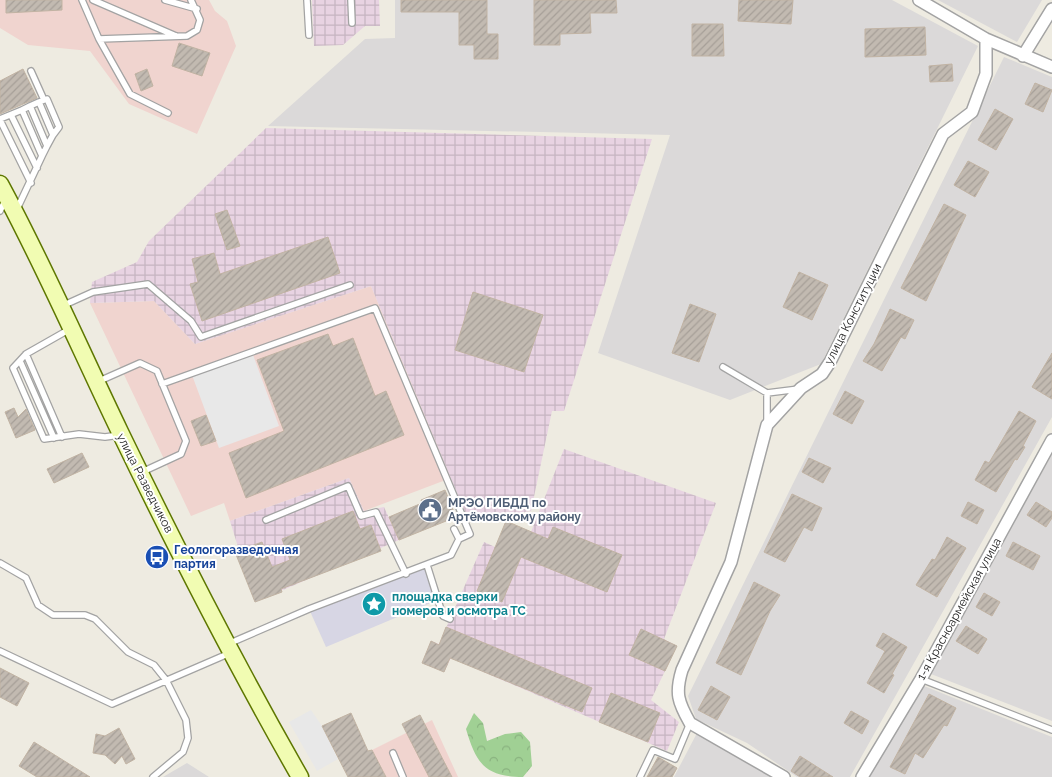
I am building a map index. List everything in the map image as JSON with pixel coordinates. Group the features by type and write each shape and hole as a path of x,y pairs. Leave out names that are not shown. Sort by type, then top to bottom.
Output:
{"main road":[{"name":"улица Разведчиков","path":"6,201 62,306 140,473 230,648 300,777"}],"street":[{"path":"919,0 986,39 1052,67"},
{"path":"1023,56 1052,8"},
{"name":"улица Конституции","path":"690,723 682,708 676,688 682,670 730,562 767,424 801,388 822,374 830,362 943,134 972,112 986,74 986,39"},
{"name":"1-я Красноармейская улица","path":"862,777 921,679 1052,440"},
{"path":"690,723 784,777"}],"lane":[{"path":"82,0 98,39 130,94 168,113"},
{"path":"94,0 178,37"},
{"path":"165,0 197,9"},
{"path":"98,39 187,36 197,30 200,20 197,9 191,0"},
{"path":"307,0 309,35"},
{"path":"351,0 352,23"},
{"path":"6,201 30,183 53,135 31,71"},
{"path":"30,183 0,120 42,101"},
{"path":"30,106 47,146"},
{"path":"22,110 42,156"},
{"path":"11,115 37,168"},
{"path":"62,306 93,292 148,284 191,321 201,336 350,285"},
{"path":"0,651 112,704 166,680 309,609 406,574 451,555 459,540 470,534 374,308 162,384"},
{"path":"72,328 26,354 13,368 44,439 121,435"},
{"path":"26,354 62,437"},
{"path":"20,361 54,438"},
{"path":"96,382 140,363 157,371 186,441 181,454 140,473"},
{"path":"723,367 767,393 801,388"},
{"path":"767,393 767,424"},
{"path":"266,520 348,486 362,516 376,512 406,574"},
{"path":"454,529 459,540"},
{"path":"0,563 26,578 38,605 53,615 85,615 95,619 128,652 154,666 166,680 186,720 188,738 183,752 153,777"},
{"path":"427,565 443,616 450,619"},
{"path":"921,679 1052,730"},
{"path":"640,777 653,750 675,759 690,723"},
{"path":"393,752 403,777"}],"shaded area":[{"path":"0,0 209,0 215,11 227,21 236,46 197,134 129,104 90,51 28,45 0,28"},
{"path":"312,0 379,0 380,26 365,26 343,45 314,46"},
{"path":"395,0 892,0 978,46 821,364 730,400 598,353 670,135 268,126 365,39 395,38"},
{"path":"938,0 1042,0 1017,42"},
{"path":"1004,57 1052,77 1052,417 850,777 797,777 747,743 696,719 688,696"},
{"path":"266,128 652,139 564,411 552,411 531,511 487,518 465,512 371,286 195,344 154,301 90,303 92,282 137,262 149,241"},
{"path":"371,286 451,478 364,511 349,478 230,521 224,503 191,516 90,303 154,301 195,344"},
{"path":"252,352 279,426 219,448 192,375"},
{"path":"564,449 716,503 664,639 677,646 651,700 679,722 667,751 451,658 444,672 422,663 431,641 439,644 484,542 495,547 531,532"},
{"path":"1052,454 1052,721 931,674"},
{"path":"349,478 364,511 384,507 399,540 255,602 230,521"},
{"name":"площадка сверки номеров и осмотра ТС","path":"427,565 438,600 326,647 309,609"},
{"path":"924,686 1052,737 1052,777 867,777"},
{"path":"311,710 322,726 338,759 317,771 289,722"},
{"path":"432,720 458,777 386,777 372,750"},
{"path":"697,733 772,777 674,777"},
{"path":"187,763 209,777 163,777"}],"green space":[{"path":"474,713 483,723 487,741 505,734 521,732 530,742 532,766 523,777 491,771 478,759 466,729"}],"building":[{"path":"6,0 62,0 62,10 6,13"},
{"path":"401,0 487,0 487,34 498,34 498,59 474,59 474,45 459,45 459,12 401,12"},
{"path":"534,0 616,0 617,13 590,13 591,33 560,34 560,45 534,45"},
{"path":"739,0 793,0 791,24 738,21"},
{"path":"692,24 723,24 724,56 692,56"},
{"path":"925,27 926,55 865,57 865,29"},
{"path":"179,43 210,53 202,76 172,66"},
{"path":"952,64 953,81 930,82 929,66"},
{"path":"23,69 37,98 0,114 0,81"},
{"path":"147,69 153,86 141,91 135,74"},
{"path":"1035,83 1052,90 1043,112 1025,104"},
{"path":"995,109 1013,119 996,150 978,140"},
{"path":"968,161 989,172 975,197 954,185"},
{"path":"944,204 966,215 926,301 901,288"},
{"path":"227,210 240,246 227,250 215,214"},
{"path":"328,237 340,273 202,321 190,284 198,282 192,259 214,253 220,274"},
{"path":"799,272 828,285 812,320 783,307"},
{"path":"473,292 543,315 524,372 455,350"},
{"path":"690,304 716,314 699,362 672,353"},
{"path":"890,309 914,320 905,339 901,337 882,371 863,361 874,344"},
{"path":"328,334 333,346 353,338 375,396 386,391 404,435 246,498 229,453 284,431 257,360"},
{"path":"1052,353 1052,399 1032,387"},
{"path":"845,391 864,401 852,424 833,414"},
{"path":"14,408 18,417 26,409 35,430 16,438 5,412"},
{"path":"1019,411 1036,421 1023,446 1025,447 1017,460 1015,459 996,492 975,480 985,461 989,463"},
{"path":"206,415 216,441 201,446 191,421"},
{"path":"82,453 89,467 54,483 47,469"},
{"path":"809,458 831,468 823,483 802,472"},
{"name":"МРЭО ГИБДД по Артёмовскому району","path":"445,490 456,517 399,540 389,517 422,503 421,500"},
{"path":"792,494 822,508 812,531 804,527 785,562 764,552"},
{"path":"968,502 984,510 977,524 961,516"},
{"path":"1036,502 1052,512 1052,518 1046,527 1027,515"},
{"path":"353,511 360,529 371,525 381,551 281,589 282,592 255,602 235,552 262,542 272,567 290,560 282,539"},
{"path":"506,521 548,539 553,527 622,555 607,592 521,557 502,602 477,591"},
{"path":"947,537 966,548 937,597 916,585 932,559 935,560"},
{"path":"1013,542 1040,556 1033,570 1006,556"},
{"path":"754,582 780,595 770,611 741,675 716,663"},
{"path":"984,593 1000,602 992,616 976,607"},
{"path":"966,626 987,639 978,654 956,641"},
{"path":"446,627 592,688 582,712 450,658 444,672 422,663 431,641 439,645"},
{"path":"641,629 677,646 665,671 629,655"},
{"path":"883,633 907,647 884,693 867,683 885,651 876,646"},
{"path":"0,668 29,683 17,706 0,697"},
{"path":"711,686 730,697 717,720 698,710"},
{"path":"611,693 660,713 648,742 599,722"},
{"path":"929,694 956,708 947,726 944,725 923,758 915,753 905,774 890,767"},
{"path":"851,711 869,721 862,734 844,723"},
{"path":"351,713 368,751 372,750 386,777 348,777 322,726"},
{"path":"420,715 452,777 429,777 402,724"},
{"path":"119,728 135,759 126,764 122,756 115,764 105,755 93,753 96,734 105,736"},
{"path":"34,742 90,777 37,777 19,766"},
{"path":"800,756 833,777 800,777 791,771"},
{"path":"658,757 677,768 672,777 647,777"}],"place":[{"name":"МРЭО ГИБДД по Артёмовскому району","path":"430,510"},
{"name":"Геологоразведочная партия","path":"157,557"},
{"name":"площадка сверки номеров и осмотра ТС","path":"374,604"}]}
